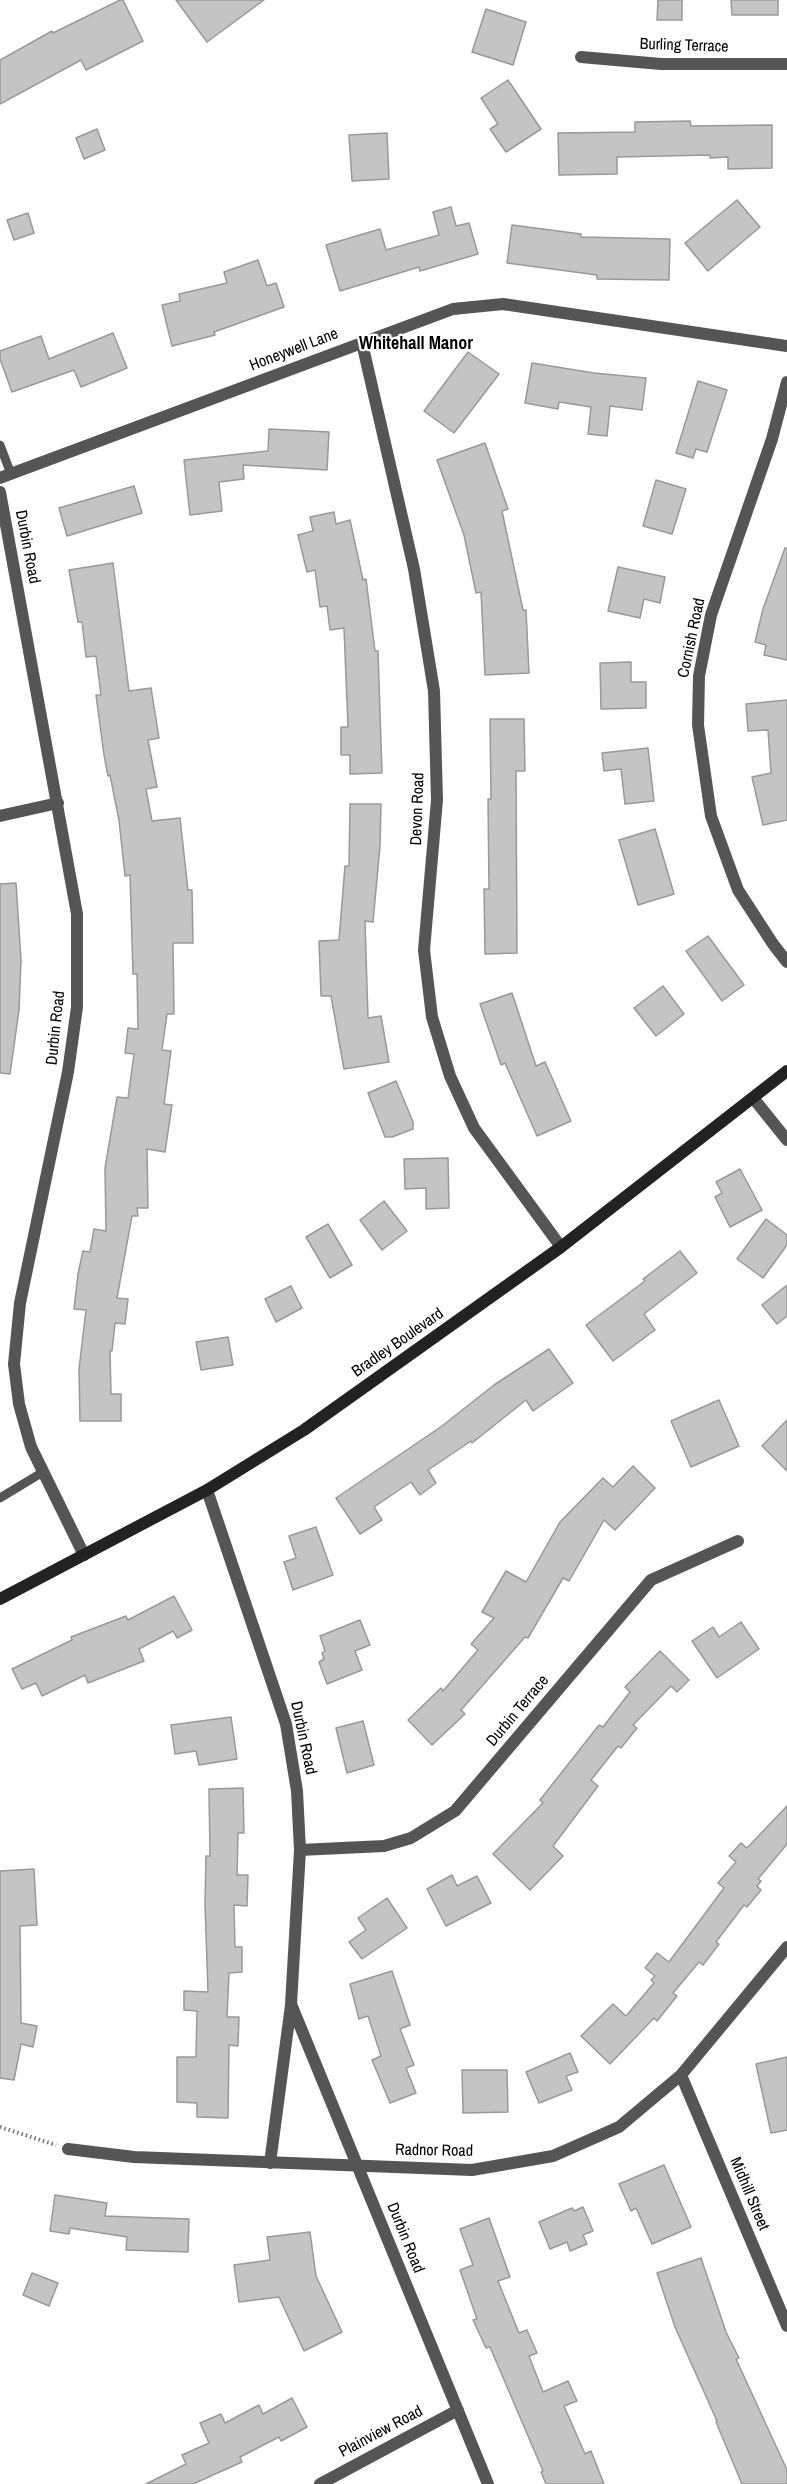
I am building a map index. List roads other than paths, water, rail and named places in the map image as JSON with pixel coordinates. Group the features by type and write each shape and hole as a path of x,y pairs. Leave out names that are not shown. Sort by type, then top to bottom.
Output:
{"main road":[{"name":"Bradley Boulevard","path":"0,1599 207,1490 304,1430 561,1247 754,1099 787,1071"}],"street":[{"name":"Burling Terrace","path":"580,57 661,63 787,64"},
{"name":"Honeywell Lane","path":"6,476 453,309 503,304 787,346"},
{"name":"Devon Road","path":"362,343 414,569 434,691 437,800 424,950 432,1017 450,1076 474,1128 561,1247"},
{"name":"Cornish Road","path":"787,382 772,439 711,615 699,676 698,725 711,816 738,890 787,962"},
{"name":"Durbin Road","path":"0,492 77,914 77,1007 68,1072 20,1303 14,1364 19,1404 31,1447 84,1555"},
{"path":"0,816 58,803"},
{"path":"754,1099 787,1140"},
{"name":"Durbin Road","path":"207,1490 286,1724 297,1791 300,1850 291,2004 270,2163"},
{"name":"Durbin Terrace","path":"300,1850 384,1846 411,1838 455,1811 651,1580 738,1541"},
{"name":"Radnor Road","path":"68,2149 134,2157 472,2170 554,2156 619,2127 681,2075 787,1947"},
{"name":"Durbin Road","path":"291,2004 488,2484"},
{"name":"Midhill Street","path":"681,2075 787,2326"},
{"name":"Plainview Road","path":"320,2484 458,2409"}],"lane":[{"path":"0,445 6,476"},
{"path":"0,1498 44,1472"}],"district":[{"name":"Whitehall Manor","path":"416,344"}]}
